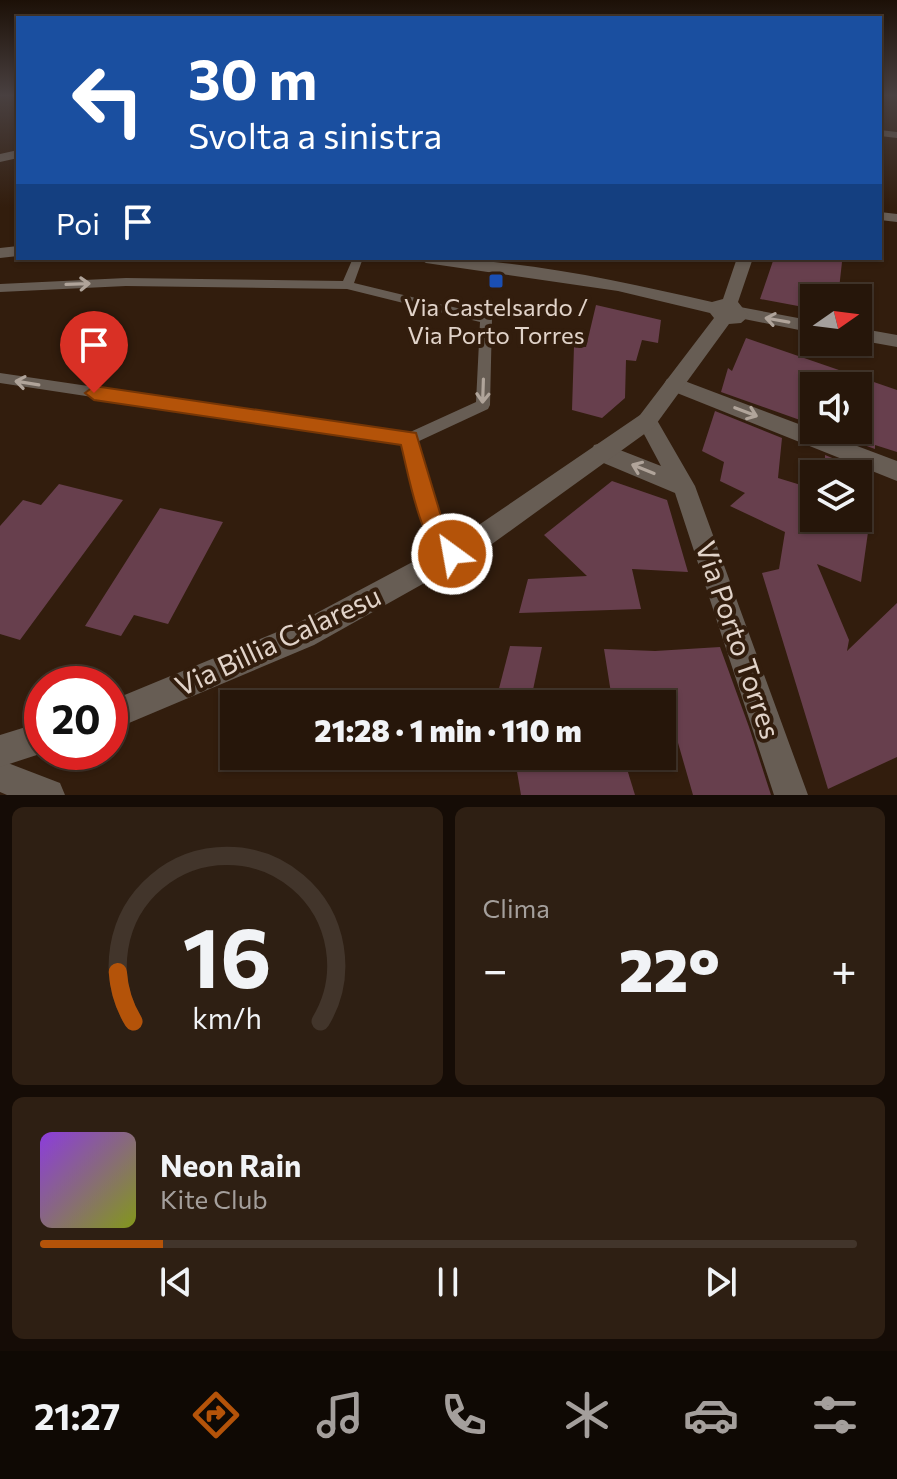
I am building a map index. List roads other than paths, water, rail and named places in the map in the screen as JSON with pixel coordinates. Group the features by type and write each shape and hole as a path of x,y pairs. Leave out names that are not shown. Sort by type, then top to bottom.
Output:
{"street":[{"path":"440,260 618,286 800,324"},
{"path":"647,421 727,311 744,260"},
{"path":"872,337 897,341"},
{"path":"674,384 897,471"},
{"name":"Via Billia Calaresu","path":"128,708 304,635 476,541 647,421"},
{"name":"Via Porto Torres","path":"647,421 684,486 791,795"},
{"path":"602,452 684,486"},
{"path":"0,751 24,744"},
{"path":"0,776 48,795"}],"lane":[{"path":"347,285 357,260"},
{"path":"0,288 126,282 347,285 486,319 483,405 409,439 0,378"},
{"path":"409,439 431,520 452,554"}],"place":[{"name":"Via Castelsardo / Via Porto Torres","path":"496,281"}]}
